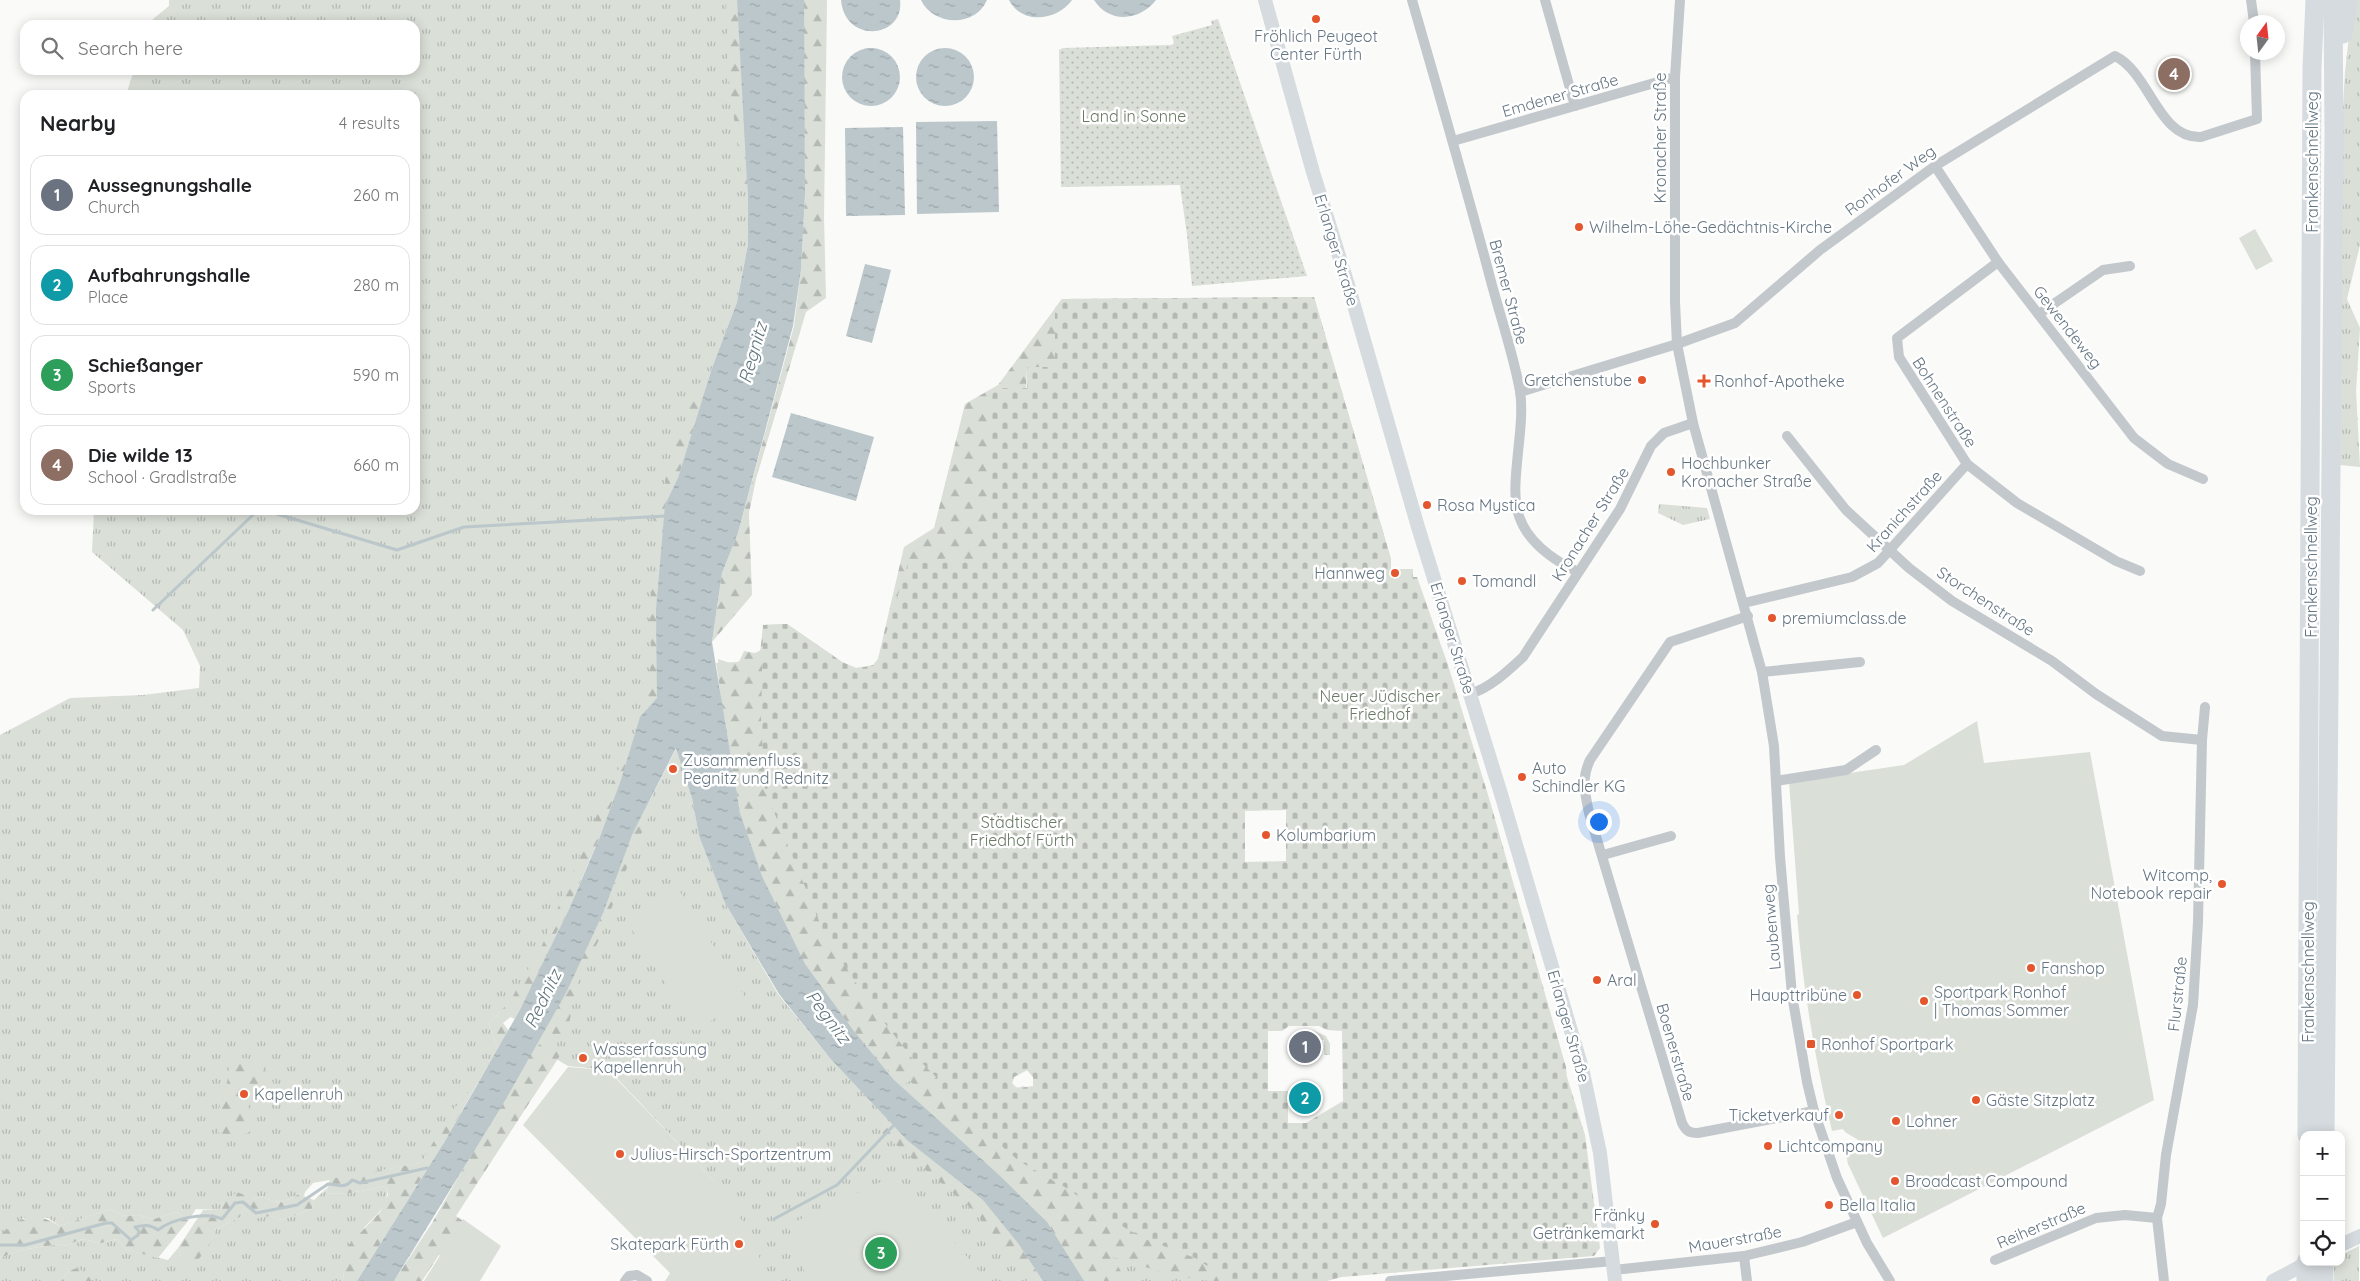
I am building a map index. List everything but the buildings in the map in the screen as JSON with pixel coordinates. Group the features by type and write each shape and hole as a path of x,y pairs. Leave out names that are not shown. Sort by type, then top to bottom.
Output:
{"highway":[{"path":"2303,0 2312,68"},
{"name":"Frankenschnellweg","path":"2307,1131 2312,68 2315,0"},
{"name":"Frankenschnellweg","path":"2325,1131 2334,94 2333,0"},
{"path":"2334,94 2348,0"},
{"path":"2306,1281 2307,1266"},
{"path":"2324,1266 2324,1281"}],"main road":[{"name":"Erlanger Straße","path":"1265,0 1313,172 1349,288 1406,489 1470,694 1582,1068 1600,1153 1614,1271"},
{"path":"2345,1243 2360,1236"},
{"path":"2276,1279 2300,1266"}],"street":[{"name":"Bremer Straße","path":"1412,0 1453,141 1520,392 1521,439 1515,493 1518,516 1534,541 1555,561 1578,572"},
{"path":"1545,0 1575,106"},
{"name":"Kronacher Straße","path":"1470,694 1483,688 1523,657 1624,503 1652,446 1664,433 1693,423 1677,344 1675,302 1675,78 1680,0"},
{"path":"2251,0 2253,15"},
{"name":"Ronhofer Weg","path":"1520,392 1677,344 1735,323 1820,250 1935,166 2036,102 2116,56 2130,65 2173,128 2191,137 2201,137 2257,119 2255,60"},
{"name":"Emdener Straße","path":"1453,141 1675,78"},
{"name":"Gewendeweg","path":"1935,166 1998,262 2134,438 2168,464 2203,479"},
{"name":"Bohnenstraße","path":"1998,262 1897,338 1898,357 1966,464 2017,503 2116,561 2140,571"},
{"path":"2039,314 2103,270 2130,266"},
{"name":"Laubenweg","path":"1693,423 1762,672 1774,746 1792,995 1814,1111 1837,1178 1857,1222 1890,1281"},
{"name":"Storchenstraße","path":"1787,436 1846,510 1909,568 1952,601 2052,661 2096,694 2162,736 2202,740"},
{"name":"Kranichstraße","path":"1744,603 1852,577 1878,563 1966,464"},
{"name":"Boenerstraße","path":"1748,616 1670,642 1590,760 1584,772 1583,786 1679,1114 1686,1130 1689,1133 1698,1133 1814,1111"},
{"path":"1762,672 1860,662"},
{"name":"Flurstraße","path":"2164,1281 2157,1218 2161,1204 2167,1146 2193,1005 2198,922 2202,740 2205,707"},
{"path":"1776,782 1846,770 1876,750"},
{"path":"1602,855 1671,836"},
{"name":"Reiherstraße","path":"1995,1260 2096,1218 2125,1215 2157,1218"},
{"name":"Mauerstraße","path":"1390,1281 1614,1271 1744,1256 1802,1242 1857,1222"},
{"path":"1744,1256 1747,1281"},
{"path":"625,1281 630,1276 637,1275 646,1281"}],"green space":[{"path":"169,0 737,0 748,200 748,244 737,302 712,368 678,478 657,698 569,909 522,1008 515,1019 500,1012 489,1024 498,1049 473,1091 421,1163 313,1183 304,1196 299,1194 280,1202 272,1201 262,1196 253,1199 224,1202 220,1210 196,1209 188,1221 177,1212 154,1219 137,1215 125,1216 110,1209 60,1226 48,1218 23,1218 12,1229 0,1233 0,735 70,698 143,695 199,688 200,666 183,630 92,552 94,515 420,515 420,90 128,90 132,75 420,75 420,20 153,20 169,6"},
{"path":"726,0 737,0 748,184 743,185 729,80"},
{"path":"803,0 827,0 824,217 826,298 806,312 756,479 749,513 752,595 712,642 722,573 738,533 794,326 801,270 805,196"},
{"path":"2353,0 2360,0 2360,245 2347,299 2360,328 2356,391 2360,467 2340,465 2342,125 2345,72"},
{"name":"Land in Sonne","path":"1218,19 1307,276 1192,286 1180,185 1061,187 1059,50 1063,48 1172,45 1174,43 1172,36 1212,25 1211,21"},
{"path":"2255,229 2273,261 2256,270 2239,238"},
{"path":"1314,297 1391,559 1059,367 1027,367 999,1018 1033,1077 1027,1070 1014,1077 1012,1083 1017,1088 1024,1086 1266,1281 1212,1281 1175,1276 1113,1257 1126,1281 1085,1281 1047,1222 913,1097 919,1088 909,1081 902,1086 853,1030 805,965 762,876 740,813 716,663 739,662 744,651 760,654 763,625 787,624 842,662 856,668 873,665 878,659 904,547 934,528 965,404 998,385 1062,299"},
{"name":"Städtischer Friedhof Fürth","path":"1314,297 1391,559 1391,569 1413,569 1413,577 1417,577 1448,665 1489,798 1585,1135 1600,1248 1594,1256 1342,1277 1327,1281 1231,1281 1195,1258 1145,1239 1113,1221 1068,1189 1019,1161 972,1120 933,1080 936,1077 918,1059 915,1062 867,1000 824,933 765,790 761,721 763,625 787,624 842,662 856,668 873,666 878,659 908,563 991,562 988,399 998,388 1027,388 1027,367 1055,367 1055,308 1062,299","holes":["1286,810 1286,861 1245,862 1245,811","1289,1026 1319,1026 1327,1030 1342,1031 1343,1101 1306,1123 1288,1123 1288,1091 1268,1091 1268,1031 1282,1031","1027,1070 1033,1077 1033,1086 1014,1087 1012,1083 1014,1077"]},
{"path":"705,381 707,385 678,478 665,505 664,529 646,512 658,510 663,500 666,474 676,451 675,436 686,420 695,385"},
{"path":"1659,504 1707,508 1710,519 1683,525 1658,513"},
{"path":"663,562 657,698 646,711 641,686 653,660 649,606 657,568"},
{"path":"761,650 761,721 824,933 1231,1281 767,1281 714,1181 609,1070 568,1066 534,1046 566,993 632,835 677,747 692,798 699,836 725,903 778,994 829,1057 805,964 762,876 740,813 721,704 718,659 733,664"},
{"path":"1977,721 1984,763 2090,752 2154,1100 1883,1238 1848,1164 1845,1150 1863,1147 1863,1143 1843,1129 1832,1131 1820,1078 1806,997 1797,915 1799,914 1789,782 1904,765"},
{"path":"622,763 626,764 599,839 522,1008 503,1023 509,1031 498,1049 489,1024 511,1000 524,975 538,955 608,789"},
{"path":"650,800 654,805 633,852 600,938 580,976 573,1000 568,1032 550,1037 541,1034 566,993 603,913 632,835"},
{"path":"679,890 746,999 695,1031 627,922"},
{"path":"1312,1030 1326,1036 1330,1044 1330,1055 1324,1055 1324,1040 1313,1040"},
{"path":"536,1042 549,1051 563,1051 456,1216 500,1247 455,1265 439,1255 422,1281 394,1281 432,1223"},
{"path":"244,1058 259,1064 274,1084 266,1094 254,1098 248,1105 251,1116 251,1131 225,1143 217,1129 217,1113 226,1091 229,1067"},
{"name":"Julius-Hirsch-Sportzentrum","path":"568,1067 608,1070 715,1182 748,1229 769,1281 665,1281 670,1273 523,1125"},
{"path":"470,1090 473,1091 445,1141 357,1281 343,1281 345,1249 380,1212 388,1195 386,1186 345,1194 326,1193 330,1179 421,1163 451,1112"},
{"path":"891,1124 908,1141 983,1200 1018,1244 1043,1281 1028,1281 1008,1252 973,1210 882,1133"},
{"path":"896,1175 988,1281 808,1281 788,1225"},
{"path":"386,1186 387,1193 384,1204 357,1239 347,1262 343,1281 92,1281 88,1274 69,1271 61,1281 0,1281 0,1258 20,1250 59,1244 65,1246 82,1239 101,1243 117,1239 127,1250 168,1260 178,1248 183,1259 209,1246 216,1229 240,1217 244,1208 254,1218 270,1216 282,1220 312,1209 314,1200 327,1188 326,1193 345,1194"},
{"path":"237,1192 253,1199 262,1196 277,1202 299,1194 314,1200 312,1209 282,1220 270,1216 254,1219 244,1208 240,1217 216,1229 209,1246 198,1260 183,1259 178,1248 203,1210 220,1210 224,1202"},
{"path":"110,1209 125,1216 137,1215 154,1219 177,1212 188,1221 158,1258 127,1250 117,1239 101,1243 82,1239 65,1246 59,1244 20,1250 0,1258 0,1233 20,1220 28,1217 38,1217 60,1226"},
{"path":"463,1219 501,1246 480,1281 424,1281"},
{"path":"2359,1246 2359,1281 2334,1281 2334,1266 2345,1266 2345,1253"},
{"path":"77,1268 88,1274 92,1281 61,1281 69,1271"}],"water":[{"path":"737,0 804,0 805,195 801,270 793,326 738,533 722,573 712,642 740,813 762,876 805,964 853,1030 893,1079 999,1175 1047,1222 1084,1281 1043,1281 1018,1243 983,1200 908,1141 829,1057 779,994 725,903 699,836 692,798 676,748 632,835 603,913 566,993 503,1104 394,1281 357,1281 445,1141 521,1008 569,909 599,839 621,780 640,717 657,698 656,610 665,505 678,478 712,368 737,302 748,244 748,200"},
{"path":"841,0 900,0 899,13 885,29 863,30 853,24 845,14"},
{"path":"921,0 987,0 981,9 973,15 964,19 954,20 944,19 935,15 927,9"},
{"path":"1009,0 1072,0 1066,7 1049,16 1031,17 1022,14"},
{"path":"1094,0 1156,0 1142,12 1125,17 1108,13 1100,8"},
{"path":"865,48 877,48 892,56 900,71 900,83 892,98 877,106 865,106 850,98 842,83 842,71 850,56"},
{"path":"939,48 951,48 966,56 974,71 974,83 966,98 951,106 939,106 924,98 916,83 916,71 924,56"},
{"path":"997,121 999,212 917,214 916,122"},
{"path":"903,127 905,215 846,216 845,128"},
{"path":"865,264 891,270 872,343 846,336"},
{"path":"791,413 874,437 856,501 772,477"}],"waterway":[{"path":"153,610 253,515"},
{"path":"280,515 397,550 464,527 666,516"},
{"path":"774,1219 837,1185 893,1126"},
{"path":"0,1245 25,1245 106,1223 112,1223 131,1240 138,1235 139,1231 135,1227 147,1226 158,1230 180,1220 198,1216 222,1219 235,1203 243,1202 256,1213 297,1205 328,1184 347,1185 352,1180 360,1183 427,1168 430,1169"}],"place":[{"name":"Fröhlich Peugeot Center Fürth","path":"1316,19"},
{"name":"Die wilde 13","path":"2174,74"},
{"name":"Wilhelm-Löhe-Gedächtnis-Kirche","path":"1579,227"},
{"name":"Gretchenstube","path":"1642,380"},
{"name":"Ronhof-Apotheke","path":"1704,381"},
{"name":"Hochbunker Kronacher Straße","path":"1671,472"},
{"name":"Rosa Mystica","path":"1427,505"},
{"name":"Hannweg","path":"1395,573"},
{"name":"Tomandl","path":"1462,581"},
{"name":"premiumclass.de","path":"1772,618"},
{"name":"Zusammenfluss Pegnitz und Rednitz","path":"673,769"},
{"name":"Auto Schindler KG","path":"1522,777"},
{"name":"Kolumbarium","path":"1266,835"},
{"name":"Witcomp, Notebook repair","path":"2222,884"},
{"name":"Fanshop","path":"2031,968"},
{"name":"Aral","path":"1597,980"},
{"name":"Haupttribüne","path":"1857,995"},
{"name":"Sportpark Ronhof | Thomas Sommer","path":"1924,1001"},
{"name":"Ronhof Sportpark","path":"1811,1044"},
{"name":"Aussegnungshalle","path":"1305,1047"},
{"name":"Wasserfassung Kapellenruh","path":"583,1058"},
{"name":"Kapellenruh","path":"244,1094"},
{"name":"Aufbahrungshalle","path":"1305,1098"},
{"name":"Gäste Sitzplatz","path":"1976,1100"},
{"name":"Ticketverkauf","path":"1839,1115"},
{"name":"Lohner","path":"1896,1121"},
{"name":"Lichtcompany","path":"1768,1146"},
{"name":"Julius-Hirsch-Sportzentrum","path":"620,1154"},
{"name":"Broadcast Compound","path":"1895,1181"},
{"name":"Bella Italia","path":"1829,1205"},
{"name":"Fränky Getränkemarkt","path":"1655,1224"},
{"name":"Skatepark Fürth","path":"739,1244"},
{"name":"Schießanger","path":"881,1253"}],"water label":[{"name":"Regnitz","path":"753,353"},
{"name":"Rednitz","path":"543,999"},
{"name":"Pegnitz","path":"828,1017"}],"park label":[{"name":"Neuer Jüdischer Friedhof","path":"1380,705"}]}
